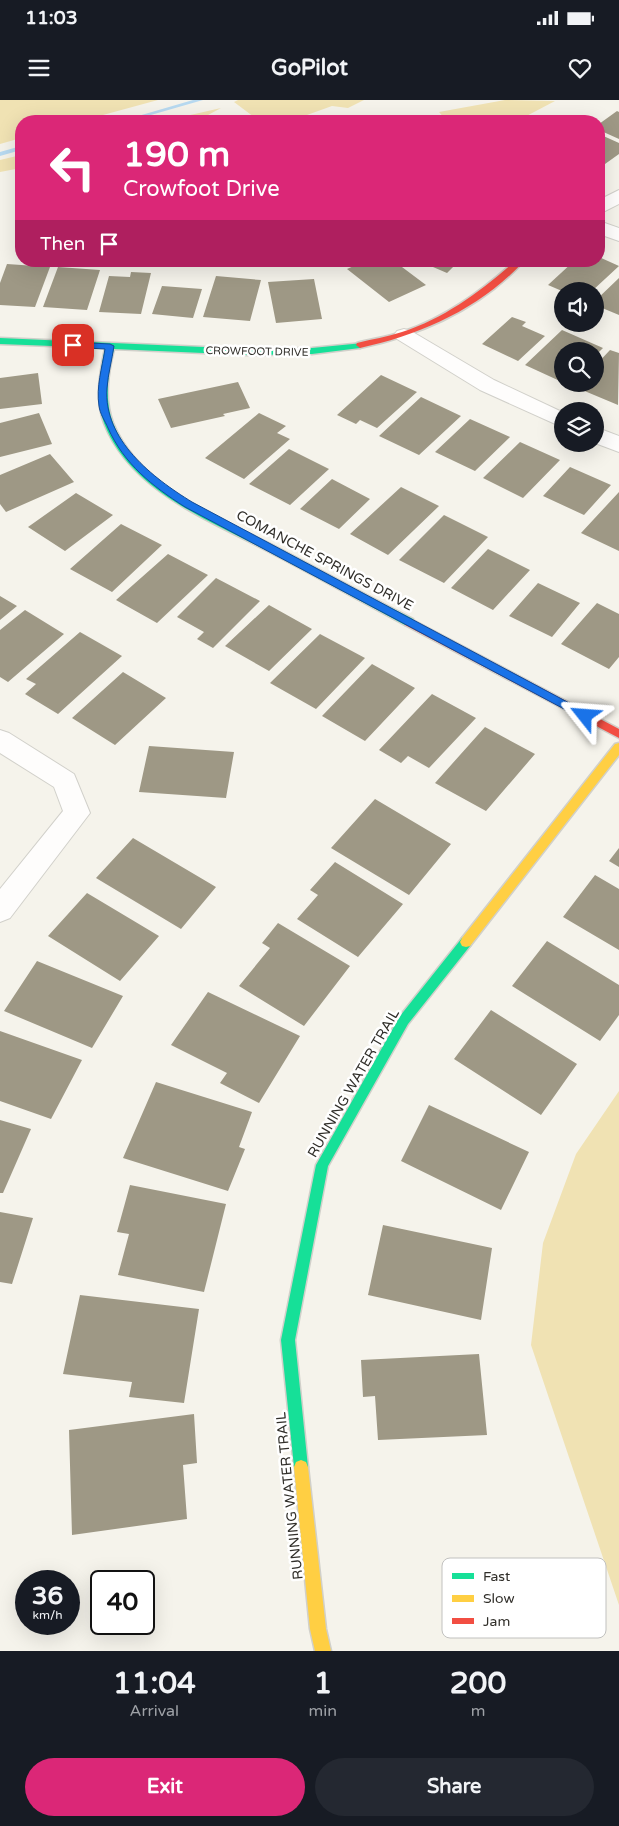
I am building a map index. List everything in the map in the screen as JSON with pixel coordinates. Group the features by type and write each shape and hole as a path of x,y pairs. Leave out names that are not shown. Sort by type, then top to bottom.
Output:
{"street":[{"path":"605,204 619,196"},
{"path":"605,229 619,234"},
{"name":"CROWFOOT DRIVE","path":"0,341 307,352 339,349 404,335 435,323 459,310 496,284 514,267"},
{"path":"404,335 487,386 554,416"},
{"name":"COMANCHE SPRINGS DRIVE","path":"110,346 102,388 104,409 119,443 130,459 165,490 189,505 619,734"},
{"path":"604,438 619,445"},
{"path":"0,740 65,781 77,813 0,910"},
{"name":"RUNNING WATER TRAIL","path":"323,1651 318,1629 288,1340 322,1165 404,1020 619,747"}],"shaded area":[{"path":"0,100 158,100 103,115 15,115 15,140 0,144"},
{"path":"238,100 364,100 348,108 332,106 307,115 251,115 234,102"},
{"path":"505,100 555,101 528,115 442,115 439,112"},
{"path":"221,108 208,115 190,115"},
{"path":"15,156 15,169 0,172 0,160"},
{"path":"619,1091 619,1605 606,1567 606,1558 603,1558 531,1345 543,1243 576,1154"}],"building":[{"path":"617,111 619,112 619,139 605,133 605,120"},
{"path":"605,137 619,143 619,154 605,164"},
{"path":"605,260 619,266 602,282 554,282 554,288 548,285 568,267 605,267"},
{"path":"7,264 15,265 15,267 50,267 35,307 0,305 0,283"},
{"path":"58,267 100,270 87,310 43,307"},
{"path":"352,267 402,267 426,285 389,302 347,269"},
{"path":"433,267 453,267 447,273"},
{"path":"131,272 151,273 141,314 99,312 109,276 130,277"},
{"path":"216,276 261,280 250,321 203,317"},
{"path":"619,278 619,315 604,309 604,292"},
{"path":"314,279 322,319 276,323 268,282"},
{"path":"162,286 202,289 193,318 152,314"},
{"path":"512,317 526,322 522,326 545,336 518,361 482,344"},
{"path":"560,332 567,332 589,342 554,342 554,378 525,365"},
{"path":"610,350 619,353 618,405 587,392 604,392 604,356"},
{"path":"38,373 42,404 0,409 0,378"},
{"path":"381,375 417,392 377,428 360,420 356,424 337,415"},
{"path":"238,382 250,408 223,414 225,416 171,428 158,399"},
{"path":"421,397 461,416 419,455 379,436"},
{"path":"39,413 52,444 0,457 0,423"},
{"path":"259,413 286,426 277,433 290,439 244,479 205,458"},
{"path":"470,419 510,437 475,471 435,452"},
{"path":"520,442 560,460 523,498 483,478"},
{"path":"289,449 329,469 290,505 249,484"},
{"path":"50,454 74,482 6,512 0,504 0,475"},
{"path":"570,467 611,485 584,515 543,496"},
{"path":"332,479 370,499 339,529 300,509"},
{"path":"401,487 439,506 388,555 350,534"},
{"path":"619,492 619,551 581,533"},
{"path":"76,493 113,515 65,551 28,527"},
{"path":"444,515 488,537 444,583 399,560"},
{"path":"121,524 162,545 112,592 70,569"},
{"path":"488,549 530,570 493,610 451,588"},
{"path":"168,554 208,575 157,623 116,600"},
{"path":"216,578 260,601 213,648 197,639 204,632 177,617"},
{"path":"538,583 580,603 552,637 509,616"},
{"path":"0,596 17,606 0,620"},
{"path":"597,603 619,614 619,657 609,669 561,644"},
{"path":"269,605 312,629 269,671 225,646"},
{"path":"25,610 64,634 8,682 0,677 0,630"},
{"path":"80,632 122,656 58,714 25,694 36,684 26,679"},
{"path":"320,634 365,658 316,709 270,683"},
{"path":"372,664 415,688 365,741 322,716"},
{"path":"123,672 166,698 115,745 72,718"},
{"path":"432,694 476,718 429,768 408,756 401,763 379,750"},
{"path":"485,727 535,754 486,811 435,783"},
{"path":"149,746 234,752 226,798 139,792"},
{"path":"375,799 451,844 409,895 331,848"},
{"path":"133,838 216,887 181,929 96,878"},
{"path":"619,848 619,867 609,861"},
{"path":"335,862 403,904 358,957 297,919 318,895 310,890"},
{"path":"595,875 619,889 619,950 563,917"},
{"path":"87,893 159,936 120,981 48,936"},
{"path":"278,923 350,966 304,1026 239,986 270,948 262,943"},
{"path":"547,941 619,985 619,1015 600,1041 512,986"},
{"path":"37,961 123,996 92,1048 4,1011"},
{"path":"208,992 300,1036 259,1103 220,1083 227,1073 171,1045"},
{"path":"491,1010 577,1064 541,1115 454,1059"},
{"path":"0,1031 82,1060 51,1119 0,1101"},
{"path":"156,1082 252,1112 239,1147 245,1149 228,1191 123,1158"},
{"path":"429,1105 529,1152 501,1210 401,1161"},
{"path":"0,1120 31,1129 3,1193 0,1193"},
{"path":"130,1185 226,1204 204,1292 118,1275 129,1234 117,1232"},
{"path":"0,1212 33,1218 12,1284 0,1282"},
{"path":"383,1225 492,1248 481,1320 368,1295"},
{"path":"80,1295 199,1309 184,1403 129,1397 132,1382 63,1374"},
{"path":"479,1354 487,1435 378,1440 375,1396 363,1397 361,1360"},
{"path":"194,1414 197,1463 183,1465 187,1519 72,1535 69,1430"}],"waterway":[{"path":"146,115 200,100"},
{"path":"0,154 15,150"}],"traffic: fast":[{"path":"0,341 248,352 312,351 360,345"},
{"path":"110,346 103,395 106,414 109,424 121,446 137,466 158,485 206,515 409,622"},
{"path":"301,1467 288,1340 322,1165 404,1020 466,942"}],"traffic: slow":[{"path":"466,942 619,747"},
{"path":"301,1467 318,1629 323,1651"}],"traffic: jam":[{"path":"360,345 406,334 446,316 484,292 513,267"},
{"path":"409,622 619,734"}],"route":[{"path":"73,345 110,346 102,388 104,409 119,443 130,459 165,490 189,505 585,716"}]}
